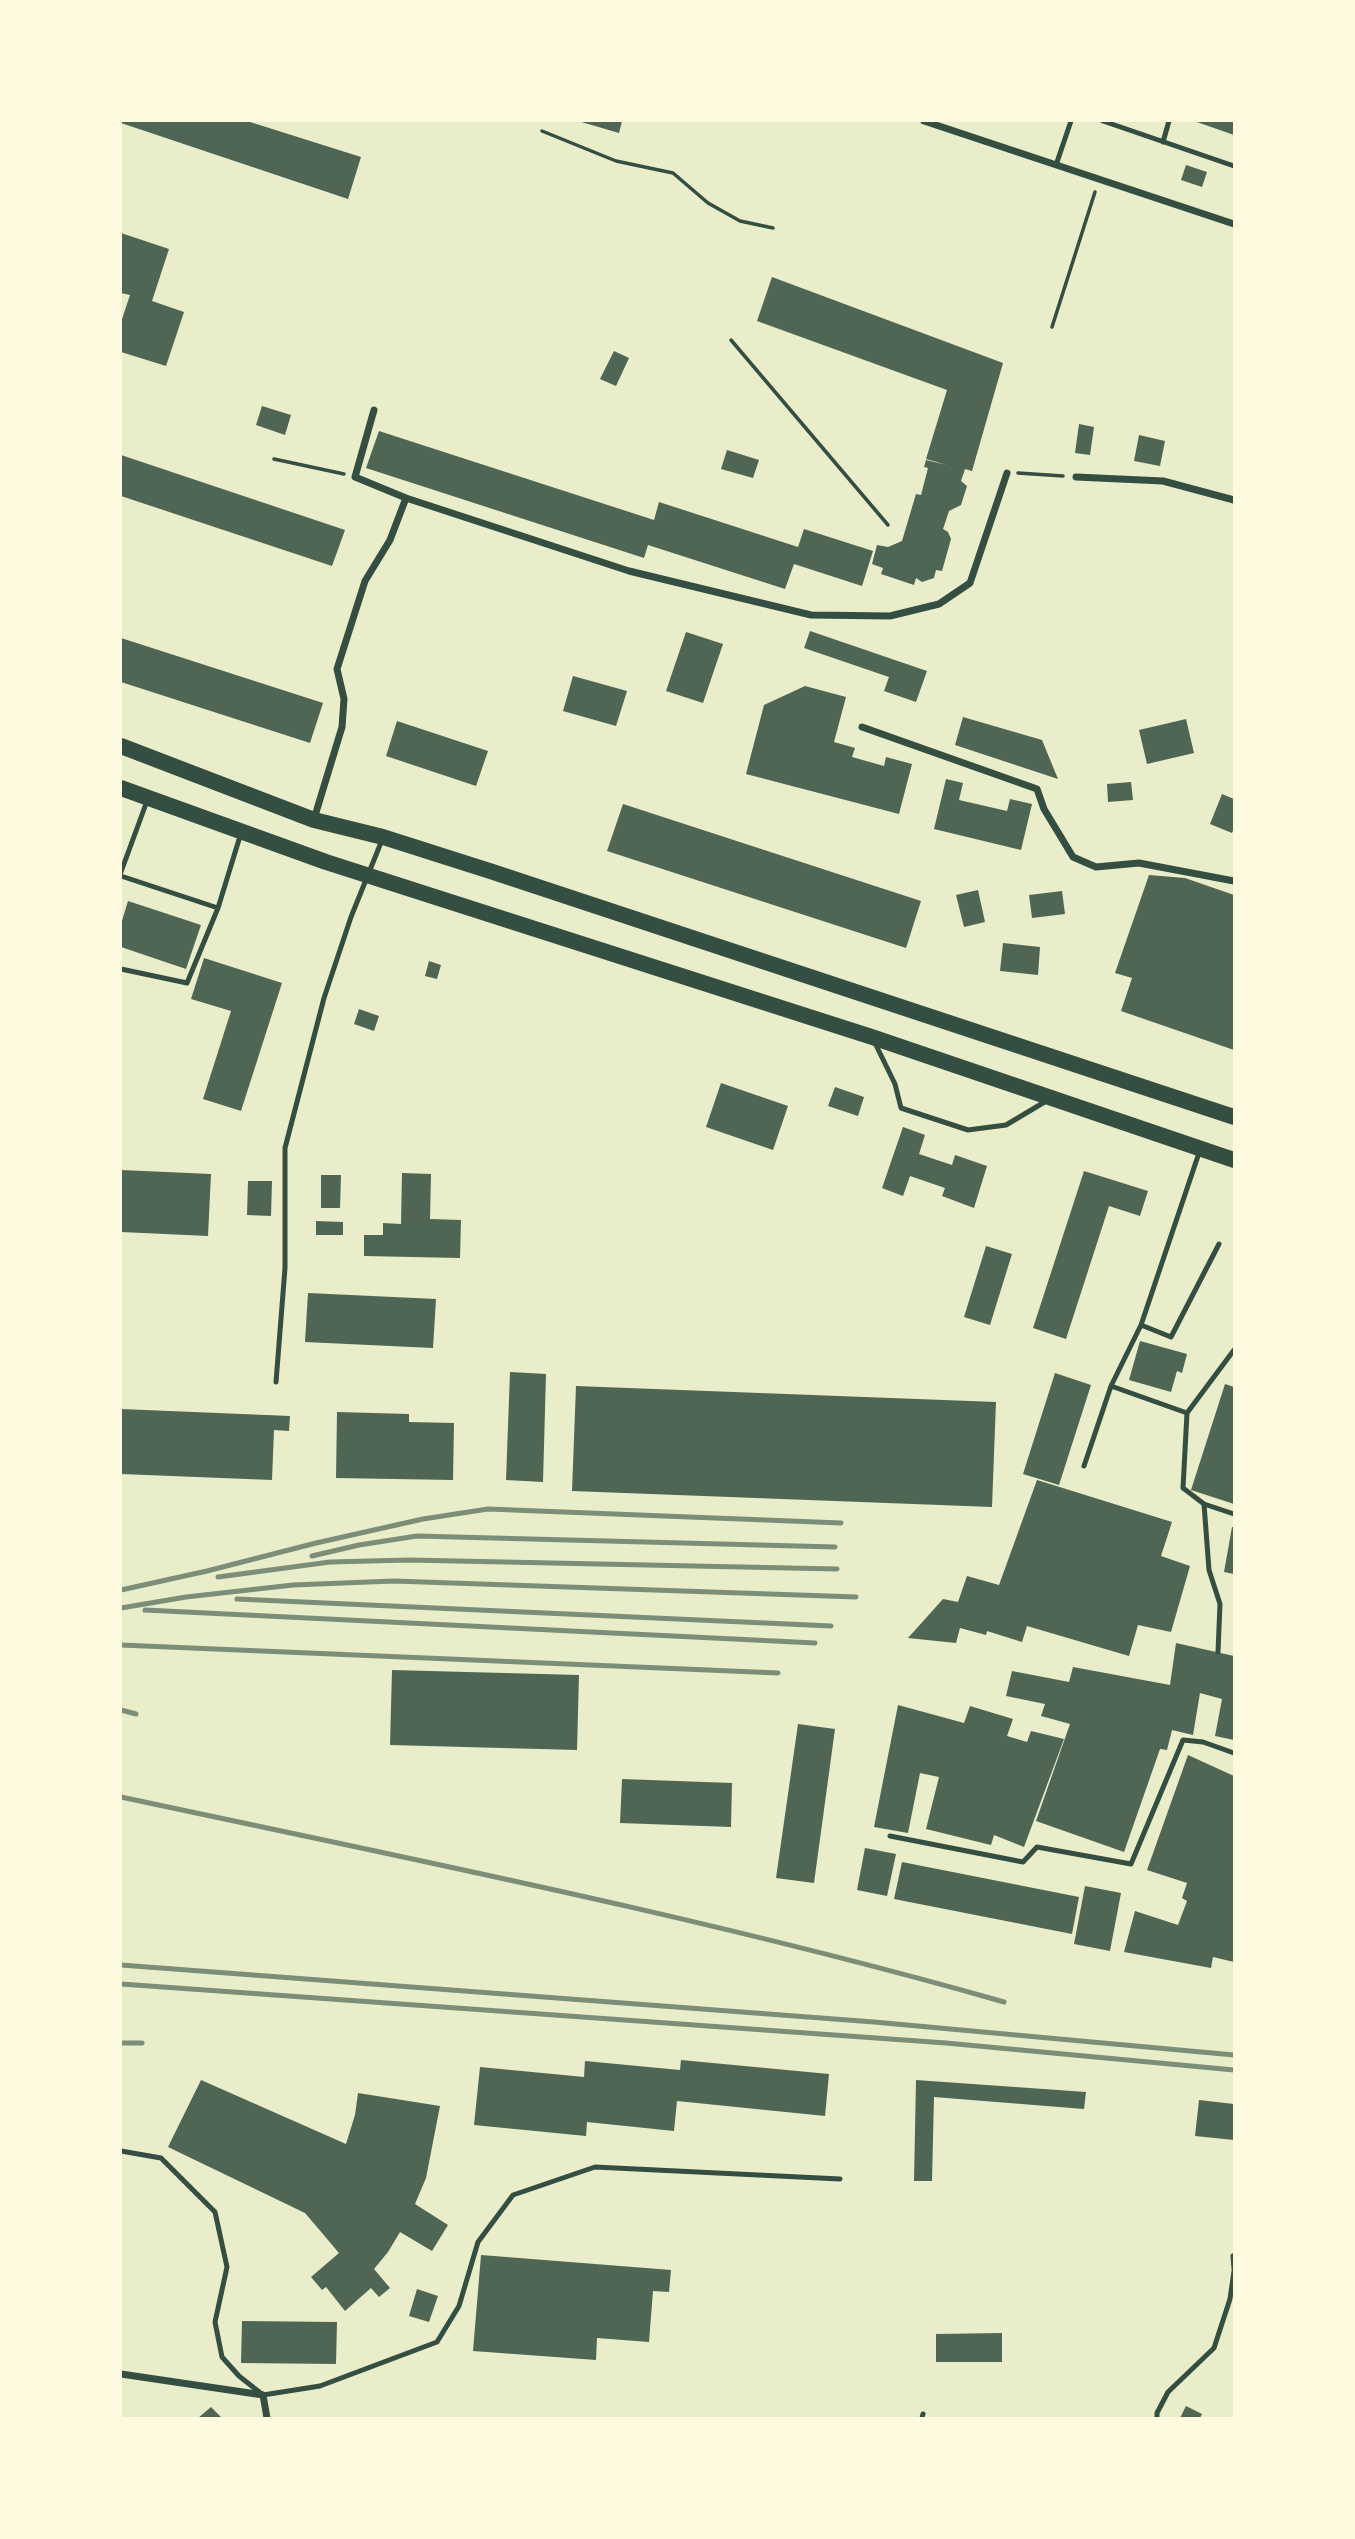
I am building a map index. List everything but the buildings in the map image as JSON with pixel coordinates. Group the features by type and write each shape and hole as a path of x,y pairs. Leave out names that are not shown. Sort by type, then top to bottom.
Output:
{"highway":[{"path":"121,746 314,820 383,837 1234,1117"},
{"path":"121,788 369,877 872,1037 1234,1160"}],"street":[{"path":"929,122 1234,224"},
{"path":"374,410 355,477 406,498 629,571 811,615 890,617 939,604 971,583 1007,473"},
{"path":"1076,477 1163,481 1234,500"},
{"path":"314,820 342,727 344,699 337,669 365,581 390,540 406,498"},
{"path":"862,727 1037,789 1044,809 1073,857 1096,867 1139,863 1234,881"},
{"path":"121,2374 264,2395 267,2418"}],"lane":[{"path":"1056,165 1071,121"},
{"path":"1103,121 1234,166"},
{"path":"1163,142 1170,121"},
{"path":"148,798 121,874 218,908"},
{"path":"121,968 187,983 218,908 242,832"},
{"path":"276,1382 285,1268 285,1148 324,998 351,917 383,837"},
{"path":"872,1037 895,1084 901,1108 957,1127 968,1130 1006,1125 1053,1097"},
{"path":"1084,1466 1111,1386 1141,1325 1200,1148"},
{"path":"1141,1325 1171,1338 1219,1244"},
{"path":"1234,1350 1187,1413 1183,1488 1204,1504 1234,1514"},
{"path":"1111,1386 1187,1413"},
{"path":"1204,1504 1209,1570 1220,1604 1218,1652"},
{"path":"890,1836 1023,1862 1037,1847 1131,1864 1184,1740 1203,1742 1234,1753"},
{"path":"121,2151 161,2158 215,2211 227,2267 215,2322 222,2357 239,2376 264,2395 320,2386 438,2342 459,2306 478,2242 513,2195 596,2168 840,2179"},
{"path":"1157,2418 1168,2392 1214,2348 1230,2299 1233,2256"}],"path":[{"path":"542,131 616,161 673,173 708,203 740,221 772,228"},
{"path":"1052,327 1100,179"},
{"path":"732,341 888,525"},
{"path":"274,459 355,477"},
{"path":"1007,473 1076,477"}],"railway":[{"path":"121,1590 423,1519 488,1509 841,1523"},
{"path":"312,1556 417,1536 835,1547"},
{"path":"218,1577 330,1562 409,1560 837,1569"},
{"path":"121,1608 186,1597 293,1585 394,1581 856,1597"},
{"path":"237,1599 831,1626"},
{"path":"145,1610 815,1643"},
{"path":"121,1645 778,1673"},
{"path":"121,1710 136,1714"},
{"path":"121,1797 675,1917 1004,2002"},
{"path":"121,1965 874,2022 1234,2055"},
{"path":"121,1984 946,2043 1234,2070"},
{"path":"121,2043 142,2043"}]}
